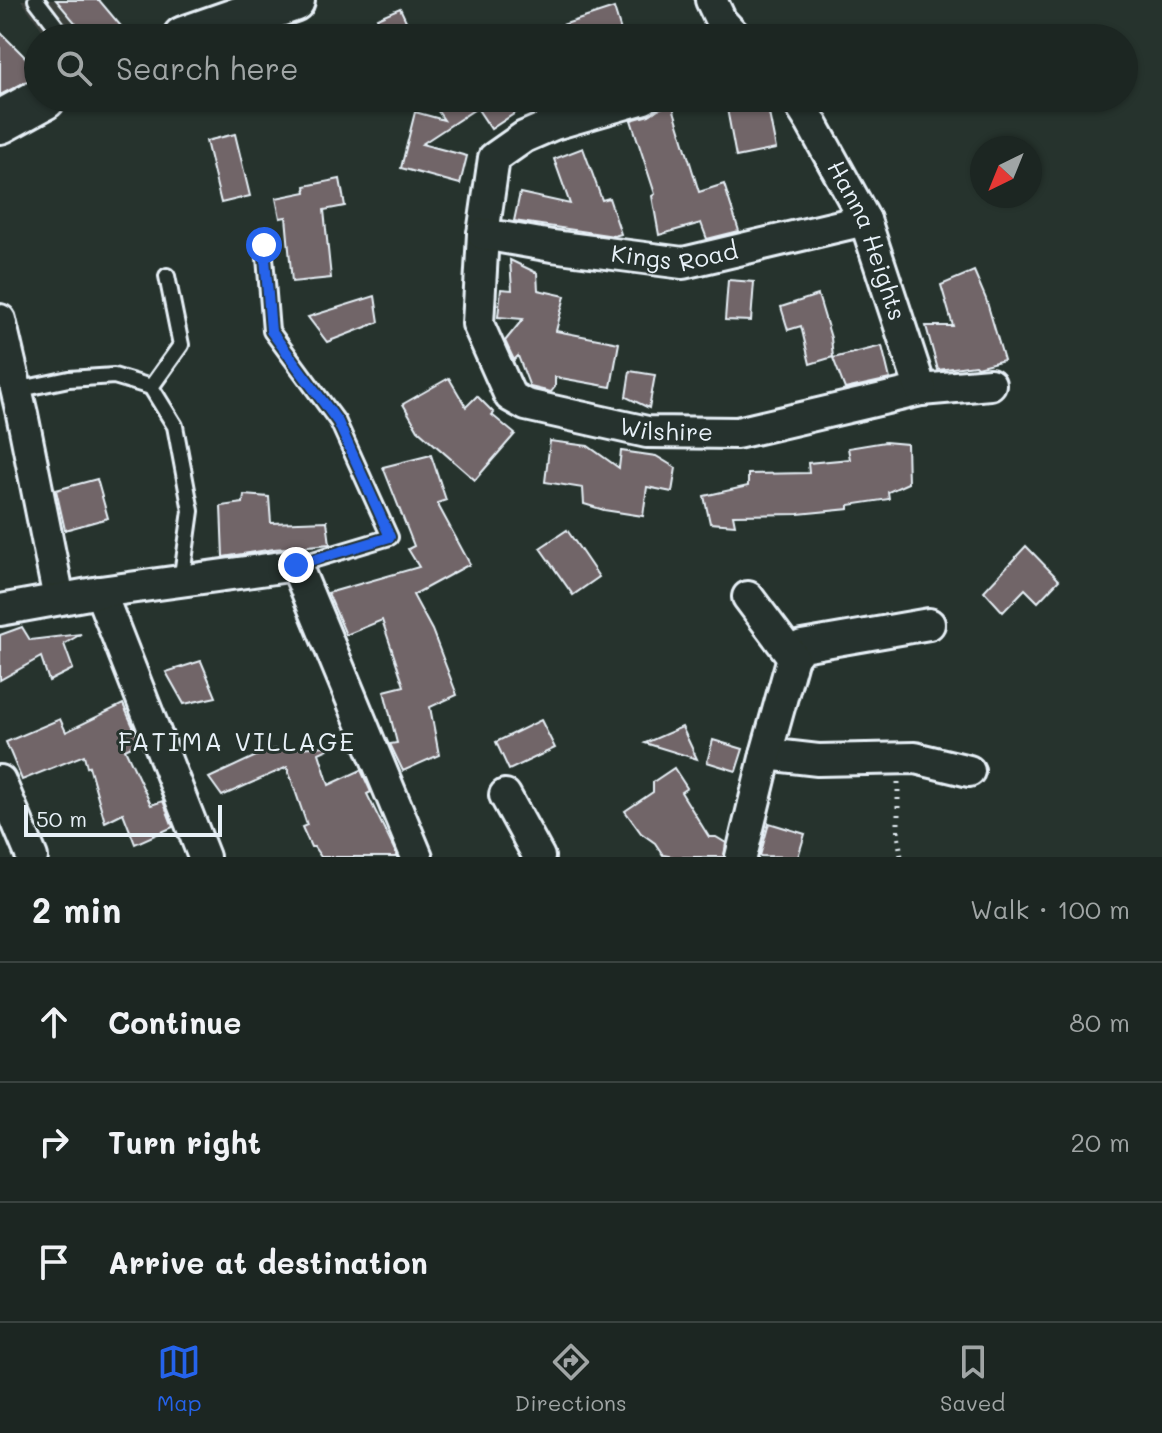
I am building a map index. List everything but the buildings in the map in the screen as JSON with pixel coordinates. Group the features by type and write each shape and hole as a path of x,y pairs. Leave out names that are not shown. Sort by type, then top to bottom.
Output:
{"street":[{"path":"224,24 293,0"},
{"path":"711,0 724,24"},
{"path":"0,122 24,109"},
{"name":"Wilshire","path":"596,112 524,137 494,158 483,234 478,324 510,396 526,405 647,432 737,433 921,390 990,384"},
{"name":"Hanna Heights","path":"805,112 865,220 921,390"},
{"name":"Kings Road","path":"483,234 683,263 865,220"},
{"path":"0,320 59,599"},
{"path":"0,610 100,592 296,565 417,857"},
{"path":"100,592 204,857"},
{"path":"748,597 793,657"},
{"path":"741,857 793,657 802,646 929,624"},
{"path":"766,754 818,760 915,758 969,771"},
{"path":"0,781 32,857"},
{"path":"505,795 539,857"}],"lane":[{"path":"36,0 54,24"},
{"path":"264,245 271,331 338,422 390,537 296,565"},
{"path":"151,387 181,345 167,276"},
{"path":"16,390 69,379 114,376 151,387 175,426 191,511 181,582"}],"path":[{"path":"898,758 901,857"}],"shaded area":[{"path":"21,0 69,0 84,24 38,24"}],"district":[{"name":"FATIMA VILLAGE","path":"237,742"}],"route":[{"path":"264,245 271,331 338,422 390,537 296,565"}]}
